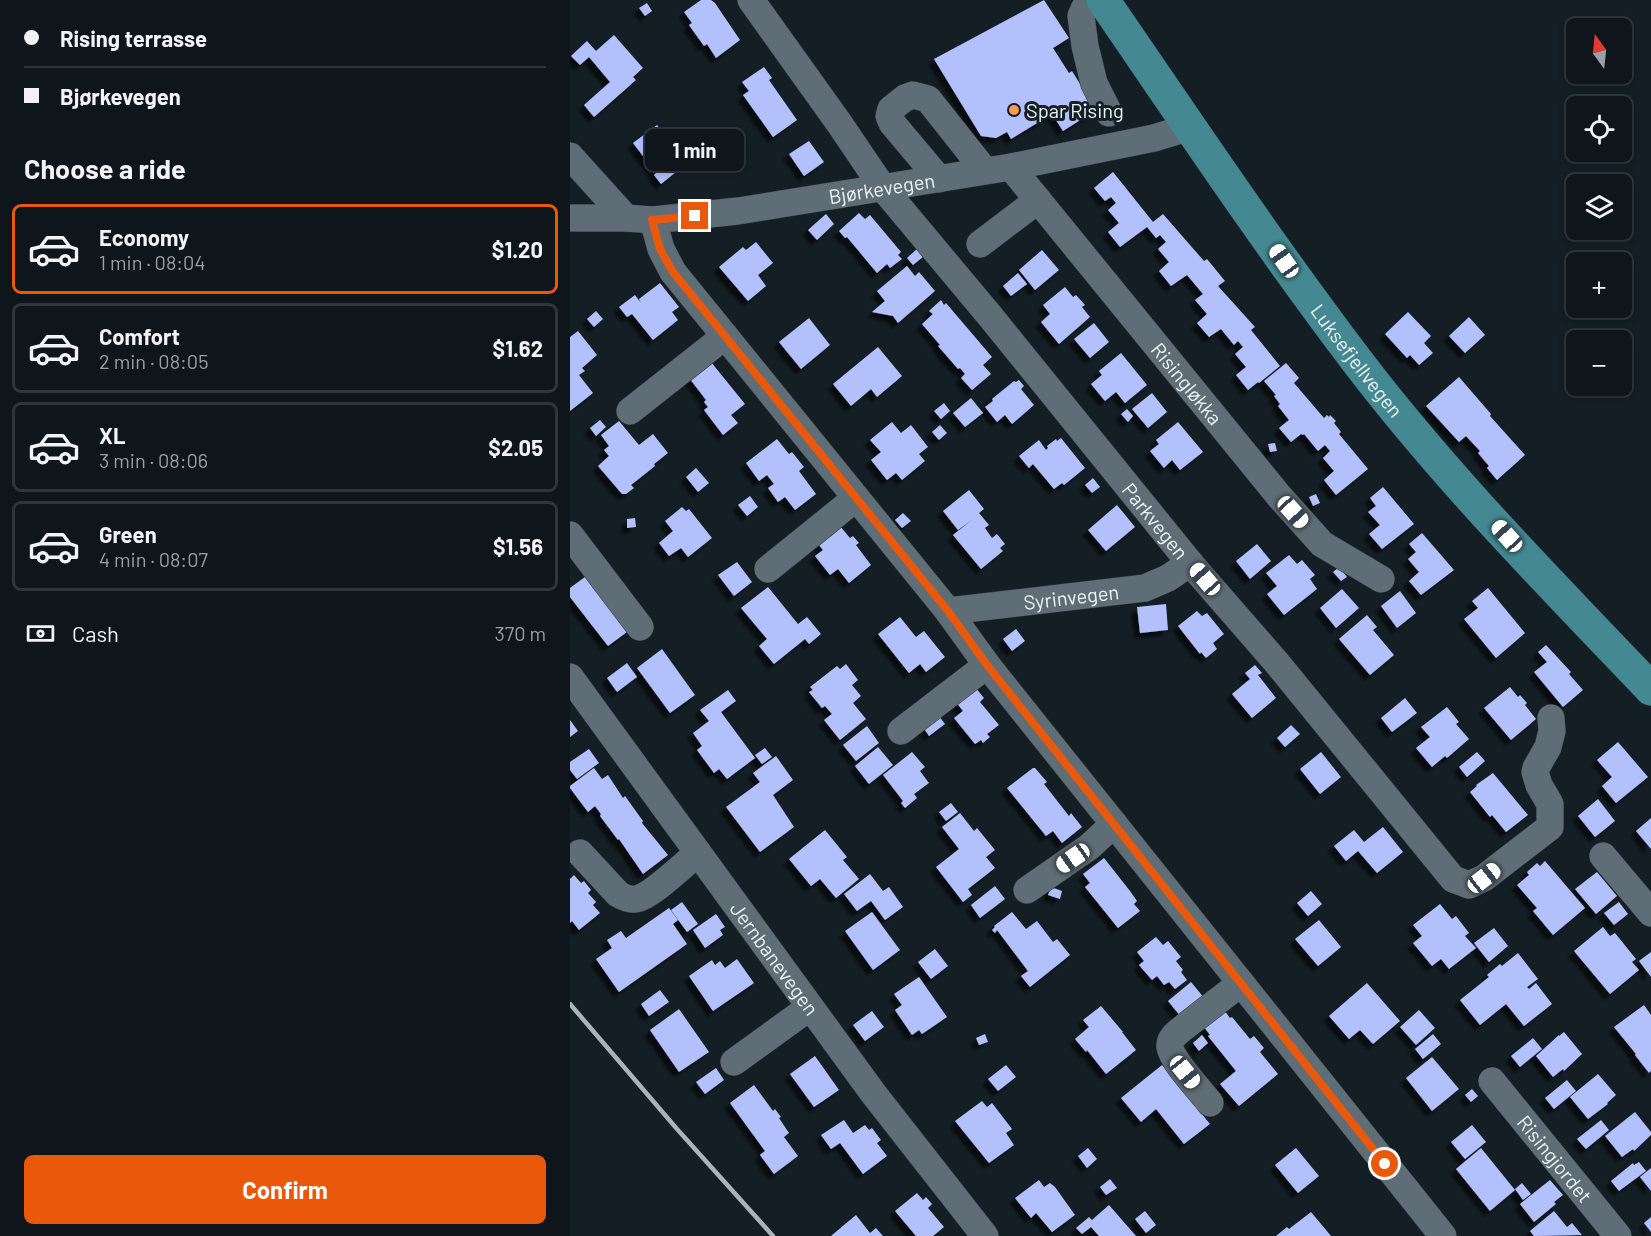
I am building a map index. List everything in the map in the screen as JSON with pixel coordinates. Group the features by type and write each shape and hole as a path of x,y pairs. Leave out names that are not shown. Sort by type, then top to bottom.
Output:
{"main road":[{"name":"Luksefjellvegen","path":"1103,0 1190,127 1357,361 1399,414 1520,551 1651,689"}],"street":[{"name":"Parkvegen","path":"751,0 883,188 1190,563 1284,672 1453,879 1469,885 1484,878 1550,827 1550,804 1539,785 1535,772 1548,747 1551,718"},
{"path":"1099,0 1084,9 1081,16 1094,83 1109,113"},
{"name":"Risingløkka","path":"939,179 892,123 889,116 891,109 913,95 928,99 998,169 1038,200 1279,496 1322,544 1381,579"},
{"name":"Bjørkevegen","path":"570,218 652,220 738,212 998,169 1154,138 1190,127"},
{"path":"570,156 626,218"},
{"path":"980,244 1038,200"},
{"path":"652,220 660,249 673,272 948,611 987,665 1443,1236"},
{"path":"630,411 725,336"},
{"path":"768,569 856,498"},
{"path":"575,551 640,627"},
{"name":"Syrinvegen","path":"948,611 1145,588 1168,578 1190,563"},
{"path":"901,731 987,665"},
{"name":"Jernbanevegen","path":"570,677 873,1093 985,1236"},
{"path":"1027,890 1089,847 1114,824"},
{"path":"580,854 618,894 634,899 651,892 698,853"},
{"path":"1603,856 1651,913"},
{"path":"1210,1103 1173,1053 1170,1047 1171,1040 1241,983"},
{"path":"734,1062 810,1007"},
{"name":"Risingjordet","path":"1492,1081 1618,1236"}],"building":[{"path":"701,0 711,0 715,3 740,40 716,58 707,44 704,46 689,25 692,23 684,12"},
{"path":"1044,0 1069,38 1053,48 1069,73 1072,71 1095,108 1091,110 1093,112 1063,131 1052,114 1011,139 1007,132 996,138 981,136 934,59"},
{"path":"647,3 652,11 645,16 639,8"},
{"path":"614,35 643,68 633,77 636,80 594,117 584,105 610,82 589,57 580,65 571,56 587,41 596,51"},
{"path":"764,67 772,78 769,80 797,120 773,137 743,95 749,91 742,82"},
{"path":"657,125 668,139 671,136 677,144 674,147 682,157 671,165 676,172 661,184 654,175 656,173 633,143"},
{"path":"809,141 824,162 804,176 789,154"},
{"path":"1113,172 1153,222 1163,214 1204,261 1207,259 1225,281 1218,286 1255,327 1251,330 1280,366 1259,383 1248,390 1236,375 1246,367 1235,354 1243,347 1238,341 1234,345 1221,329 1209,337 1197,323 1207,314 1195,300 1203,294 1187,275 1171,286 1159,271 1169,262 1158,249 1166,242 1160,235 1156,238 1147,227 1120,247 1108,232 1119,223 1108,210 1116,203 1111,197 1105,201 1094,188"},
{"path":"859,213 865,219 870,215 901,252 898,255 902,259 890,268 887,264 877,273 847,237 845,238 839,231"},
{"path":"826,214 834,224 817,240 808,230"},
{"path":"756,242 773,263 758,275 766,286 748,301 719,267 743,247 746,250"},
{"path":"917,249 923,257 913,265 907,258"},
{"path":"1042,250 1059,270 1035,290 1019,270"},
{"path":"907,266 915,276 919,272 935,291 898,323 893,316 872,312 885,301 877,291"},
{"path":"1018,273 1027,284 1011,296 1003,286"},
{"path":"660,283 679,307 672,312 678,320 653,340 632,314 627,317 619,307 635,295 641,303 639,299"},
{"path":"1065,287 1073,297 1076,295 1085,305 1082,307 1090,317 1059,344 1041,322 1050,314 1043,305"},
{"path":"941,300 992,357 983,365 991,374 972,390 961,378 965,374 938,346 940,345 922,324 933,314 929,311"},
{"path":"596,311 603,319 594,327 587,319"},
{"path":"1408,312 1431,336 1424,343 1433,353 1419,365 1410,355 1407,358 1385,334"},
{"path":"1469,317 1485,335 1465,353 1449,336"},
{"path":"809,318 830,345 801,369 779,342"},
{"path":"1094,323 1109,342 1090,358 1074,339"},
{"path":"578,331 597,355 582,368 585,371 579,375 593,393 570,411 570,337"},
{"path":"878,347 902,376 877,397 871,389 851,406 833,384"},
{"path":"1121,353 1147,385 1125,403 1116,392 1105,401 1091,384 1102,375 1099,371"},
{"path":"711,362 745,404 731,415 738,423 723,435 704,410 708,407 704,402 706,400 690,379"},
{"path":"1286,363 1299,378 1294,383 1324,418 1330,415 1336,421 1334,423 1341,432 1339,434 1368,469 1336,495 1324,480 1334,471 1323,458 1330,451 1325,445 1318,451 1304,434 1291,442 1279,428 1289,420 1278,406 1280,404 1274,396 1276,395 1264,381"},
{"path":"1459,377 1525,455 1497,480 1478,453 1480,451 1466,436 1459,442 1426,406"},
{"path":"1019,380 1024,386 1021,389 1034,405 1012,424 1005,415 997,422 985,407 1014,381"},
{"path":"1152,393 1167,412 1148,428 1132,409"},
{"path":"971,398 983,413 965,427 953,413"},
{"path":"944,403 950,411 941,419 934,411"},
{"path":"1127,409 1133,416 1128,422 1121,414"},
{"path":"600,420 606,427 596,436 590,428"},
{"path":"619,421 639,445 653,434 668,453 631,485 634,488 626,494 622,494 598,466 609,456 604,450 609,446 601,435"},
{"path":"892,422 901,433 911,425 928,447 919,454 925,461 902,480 896,473 887,480 871,460 881,452 870,440"},
{"path":"1178,422 1203,452 1180,470 1172,460 1164,468 1150,451 1159,444 1156,440"},
{"path":"940,425 947,433 939,440 932,432"},
{"path":"1061,438 1085,468 1064,485 1062,483 1054,489 1033,464 1029,468 1019,456 1039,440 1046,450 1047,446"},
{"path":"777,439 804,467 799,471 816,494 795,510 785,497 778,502 768,488 774,484 767,475 759,481 746,463"},
{"path":"1275,443 1277,451 1270,452 1268,444"},
{"path":"696,468 709,483 698,492 686,477"},
{"path":"1093,478 1100,487 1092,493 1085,485"},
{"path":"1383,487 1414,524 1382,549 1369,534 1380,525 1368,512 1376,506 1370,498"},
{"path":"969,490 984,509 979,513 989,525 985,528 992,538 997,534 1005,544 1000,548 1003,551 981,569 953,535 973,519 958,530 943,511"},
{"path":"1316,494 1320,503 1313,506 1309,497"},
{"path":"750,496 758,507 747,516 738,505"},
{"path":"1117,505 1135,527 1106,551 1088,530"},
{"path":"682,507 686,511 689,509 712,538 688,557 681,548 669,556 659,543 673,531 665,521"},
{"path":"903,513 911,521 902,528 895,520"},
{"path":"635,518 636,527 627,528 627,519"},
{"path":"840,526 850,538 853,536 859,543 856,545 871,565 849,583 838,569 830,575 815,556 823,550 818,544"},
{"path":"1422,533 1454,570 1421,595 1409,581 1419,572 1408,559 1416,552 1409,544"},
{"path":"1257,544 1271,561 1250,579 1236,561"},
{"path":"1289,555 1297,564 1302,560 1315,575 1310,579 1317,589 1284,615 1267,594 1277,586 1266,573"},
{"path":"737,562 752,582 734,596 718,575"},
{"path":"1339,567 1347,577 1341,581 1333,572"},
{"path":"589,574 631,629 608,646 570,597 570,588"},
{"path":"768,587 798,624 807,617 821,634 809,644 805,639 774,664 759,646 767,639 741,608"},
{"path":"1488,588 1525,633 1496,658 1464,619 1478,608 1472,601"},
{"path":"1342,589 1359,608 1336,628 1320,608"},
{"path":"1400,591 1416,613 1397,628 1381,606"},
{"path":"1166,604 1168,630 1140,633 1137,607"},
{"path":"1197,611 1202,616 1207,613 1224,634 1213,643 1217,649 1206,658 1201,652 1200,654 1178,626"},
{"path":"1367,615 1377,627 1373,630 1394,655 1370,675 1339,639"},
{"path":"900,617 916,637 924,631 945,657 926,672 920,664 909,673 878,634"},
{"path":"1016,629 1025,641 1012,651 1003,639"},
{"path":"1546,645 1571,672 1569,674 1583,690 1563,707 1534,672 1547,662 1538,652"},
{"path":"662,649 695,695 670,713 637,668"},
{"path":"627,663 637,677 617,692 607,678"},
{"path":"846,664 858,680 852,685 861,696 853,703 866,719 840,740 824,720 832,714 825,706 822,708 809,692 813,690 810,687 837,666 840,669"},
{"path":"1255,665 1262,673 1258,675 1276,698 1252,718 1232,694 1250,679 1245,673"},
{"path":"975,687 984,698 980,702 999,725 987,734 990,737 983,743 981,740 975,744 954,718 963,711 956,702"},
{"path":"1510,687 1527,703 1525,705 1536,719 1511,740 1484,708"},
{"path":"728,690 736,701 721,712 755,758 727,779 719,769 714,773 697,750 702,746 693,733 709,721 700,710"},
{"path":"1405,698 1417,713 1392,732 1381,718"},
{"path":"1447,707 1459,722 1456,724 1469,739 1447,758 1445,756 1432,767 1416,748 1430,737 1421,727"},
{"path":"938,715 945,724 929,736 923,727"},
{"path":"570,720 578,731 570,737"},
{"path":"1291,725 1300,734 1285,747 1277,738"},
{"path":"867,726 879,743 856,761 843,745"},
{"path":"1618,742 1648,777 1616,803 1602,786 1612,777 1597,760"},
{"path":"878,747 893,765 869,784 855,766"},
{"path":"765,748 772,757 762,764 755,755"},
{"path":"589,749 599,763 577,779 570,770 570,762"},
{"path":"912,752 925,767 920,771 929,783 914,794 917,798 905,808 901,803 903,801 883,775"},
{"path":"1321,752 1341,777 1320,794 1300,769"},
{"path":"1477,752 1485,761 1467,777 1459,767"},
{"path":"776,756 793,780 773,795 794,827 760,852 726,807 760,782 753,773"},
{"path":"594,768 602,779 608,775 668,855 643,874 595,806 588,812 570,788"},
{"path":"1033,768 1047,782 1044,784 1069,816 1071,813 1082,827 1062,843 1053,831 1046,836 1007,788"},
{"path":"1493,773 1528,815 1506,832 1492,815 1490,817 1470,792"},
{"path":"1598,799 1615,821 1595,837 1578,816"},
{"path":"951,803 958,812 946,821 939,812"},
{"path":"960,813 974,831 977,828 995,850 986,857 995,868 968,889 972,895 963,902 936,867 959,849 942,827"},
{"path":"1651,818 1651,849 1636,831"},
{"path":"1383,827 1403,852 1377,873 1358,851 1346,861 1334,846 1354,830 1364,842"},
{"path":"825,830 847,857 843,860 859,879 836,898 820,879 811,886 789,859"},
{"path":"1104,858 1137,901 1134,904 1140,911 1118,928 1085,887 1090,883 1083,874"},
{"path":"1545,861 1585,908 1553,935 1533,911 1537,908 1517,885 1529,875 1527,872 1537,863 1540,866"},
{"path":"1597,872 1617,896 1596,914 1575,889"},
{"path":"870,874 883,891 889,887 903,907 885,920 871,901 857,911 844,894"},
{"path":"574,875 581,883 584,881 591,890 588,893 596,902 593,905 600,913 579,930 572,921 570,923 570,879"},
{"path":"995,886 1005,899 980,918 971,905"},
{"path":"1051,887 1062,891 1060,899 1048,895"},
{"path":"1311,891 1322,904 1308,916 1297,903"},
{"path":"682,902 698,924 687,932 671,910"},
{"path":"1619,902 1628,914 1614,925 1604,913"},
{"path":"1440,904 1452,919 1456,916 1469,933 1465,936 1476,948 1449,969 1441,959 1432,966 1413,943 1422,936 1413,925"},
{"path":"669,908 678,920 673,924 687,944 619,992 596,959 612,948 607,940 621,931 626,938"},
{"path":"872,912 900,950 873,970 845,931"},
{"path":"1012,912 1026,929 1037,921 1053,942 1057,939 1070,955 1030,987 1021,976 1028,971 997,930 995,933 992,930"},
{"path":"716,914 725,927 720,930 723,935 705,948 693,930"},
{"path":"1319,920 1341,947 1318,966 1295,939"},
{"path":"1603,927 1610,936 1615,933 1636,959 1632,962 1639,970 1610,994 1574,951"},
{"path":"1494,928 1508,946 1489,962 1474,943"},
{"path":"1156,937 1163,945 1168,941 1181,957 1176,961 1187,980 1175,989 1169,982 1164,985 1157,976 1152,980 1139,965 1144,961 1137,952"},
{"path":"935,949 948,966 931,979 918,962"},
{"path":"1651,952 1651,977 1639,961"},
{"path":"1518,953 1538,979 1527,987 1529,989 1536,983 1552,1004 1524,1026 1506,1004 1480,1025 1460,1000 1489,977 1487,975 1500,964 1502,966"},
{"path":"737,959 754,983 713,1011 689,976 712,960 715,965 720,961 725,968"},
{"path":"919,977 947,1017 922,1034 919,1030 912,1035 895,1010 902,1005 894,994"},
{"path":"1191,982 1205,999 1182,1018 1168,1001"},
{"path":"1367,983 1400,1021 1373,1044 1360,1030 1349,1039 1329,1016"},
{"path":"660,990 669,1002 649,1016 641,1004"},
{"path":"1644,1005 1651,1015 1651,1071 1649,1073 1614,1027"},
{"path":"1101,1006 1136,1050 1106,1074 1075,1039 1089,1027 1083,1020"},
{"path":"679,1009 709,1052 679,1072 650,1030"},
{"path":"1224,1010 1250,1039 1254,1036 1264,1048 1260,1052 1278,1074 1239,1106 1220,1084 1236,1071 1208,1036 1210,1035 1204,1027"},
{"path":"1419,1010 1435,1028 1416,1045 1400,1027"},
{"path":"872,1011 884,1027 865,1041 853,1025"},
{"path":"1564,1032 1582,1054 1564,1071 1563,1069 1553,1077 1536,1056"},
{"path":"985,1034 988,1042 979,1045 976,1038"},
{"path":"1433,1034 1441,1044 1423,1059 1415,1049"},
{"path":"1202,1035 1208,1043 1199,1051 1193,1043"},
{"path":"1533,1038 1542,1049 1520,1067 1511,1056"},
{"path":"815,1056 839,1090 814,1107 790,1074"},
{"path":"1432,1057 1459,1089 1432,1111 1406,1078"},
{"path":"1006,1065 1016,1077 998,1091 988,1079"},
{"path":"1162,1065 1210,1124 1184,1144 1156,1109 1141,1122 1121,1098"},
{"path":"716,1068 724,1080 705,1094 696,1082"},
{"path":"1598,1074 1616,1095 1588,1119 1570,1097"},
{"path":"1567,1080 1576,1091 1554,1109 1545,1098"},
{"path":"754,1085 773,1111 775,1109 781,1117 779,1118 789,1133 784,1137 798,1156 774,1174 760,1155 765,1151 730,1103"},
{"path":"1472,1089 1478,1096 1471,1102 1465,1095"},
{"path":"982,1101 987,1107 992,1103 1012,1129 1006,1133 1014,1145 989,1163 955,1121"},
{"path":"1635,1112 1651,1135 1634,1151 1633,1149 1622,1157 1605,1136"},
{"path":"844,1120 853,1133 865,1125 869,1130 872,1128 881,1140 877,1143 887,1156 863,1174 840,1143 831,1149 821,1135"},
{"path":"1601,1120 1609,1130 1586,1149 1577,1139"},
{"path":"1472,1125 1486,1142 1465,1159 1451,1142"},
{"path":"1088,1148 1097,1159 1087,1168 1078,1156"},
{"path":"1296,1148 1319,1176 1298,1193 1275,1165"},
{"path":"1481,1148 1515,1190 1490,1211 1456,1169"},
{"path":"1639,1162 1646,1171 1619,1191 1611,1181 1633,1163 1634,1165"},
{"path":"1651,1168 1651,1191 1640,1177"},
{"path":"1110,1179 1117,1188 1106,1195 1100,1187"},
{"path":"1039,1180 1044,1187 1050,1183 1055,1187 1075,1215 1052,1232 1036,1213 1031,1218 1015,1198"},
{"path":"1550,1180 1563,1195 1554,1202 1556,1204 1534,1222 1520,1204"},
{"path":"1522,1183 1531,1194 1523,1200 1515,1189"},
{"path":"917,1193 923,1200 926,1197 932,1204 928,1208 944,1227 933,1236 916,1236 895,1211"},
{"path":"1109,1205 1136,1236 1099,1236 1091,1227 1082,1234 1076,1228 1089,1217 1092,1220"},
{"path":"1145,1211 1156,1225 1146,1233 1135,1219"},
{"path":"1554,1211 1567,1227 1572,1223 1582,1235 1534,1236 1530,1231"},
{"path":"1311,1212 1331,1236 1276,1236 1287,1227 1289,1229"},
{"path":"856,1215 870,1233 876,1228 883,1236 831,1236"},
{"path":"1651,1217 1651,1232 1644,1223"}],"railway":[{"path":"570,1004 773,1236"}],"place":[{"name":"Spar Rising","path":"1014,110"}],"route":[{"path":"695,216 652,220 660,249 673,272 948,611 987,665 1385,1164"}]}
